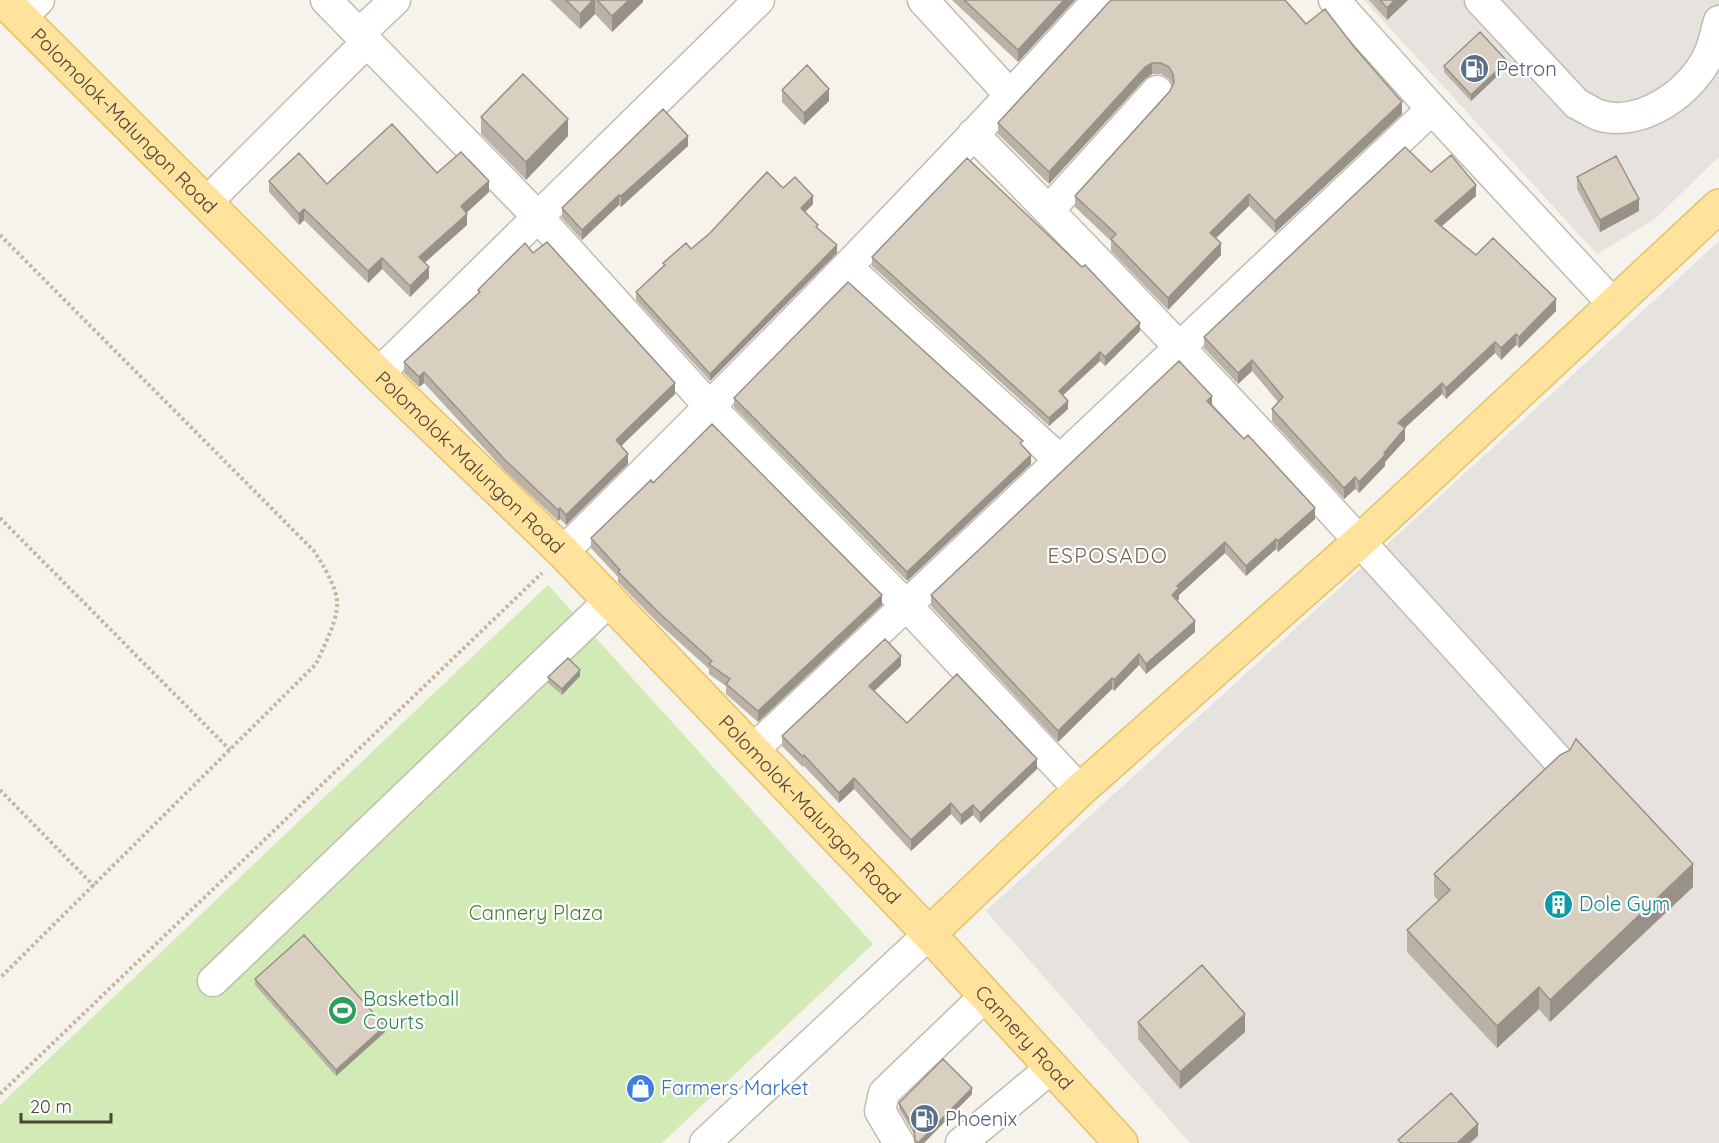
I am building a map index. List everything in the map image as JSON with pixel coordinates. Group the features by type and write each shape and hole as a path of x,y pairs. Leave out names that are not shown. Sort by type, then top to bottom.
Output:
{"main road":[{"name":"Polomolok-Malungon Road","path":"21,6 207,202 378,374 610,600 929,934"},
{"path":"929,934 1080,790 1360,541 1719,206"},
{"name":"Cannery Road","path":"929,934 1120,1143"}],"street":[{"path":"326,0 538,217 710,407 907,606 1080,790"},
{"path":"207,202 363,38 395,0"},
{"path":"378,374 759,0"},
{"path":"923,0 1011,96"},
{"path":"563,552 847,267 1011,96 1098,0"},
{"path":"1334,0 1614,305"},
{"path":"1480,0 1577,104 1598,115 1620,118 1643,115 1669,100 1692,79 1709,53 1719,21"},
{"path":"1049,210 1157,91"},
{"path":"753,750 1432,109"},
{"path":"973,134 1049,210 1360,541 1558,760"},
{"path":"847,267 1060,460"},
{"path":"213,981 610,600"},
{"path":"705,1143 929,934"},
{"path":"899,1143 880,1111 884,1093 985,996"},
{"path":"961,1143 1051,1068"}],"path":[{"path":"0,236 314,551 331,581 338,605 330,633 316,664 0,978"},
{"path":"0,518 230,750"},
{"path":"0,1094 563,552"},
{"path":"0,790 94,886"}],"shaded area":[{"path":"1364,0 1719,0 1719,157 1655,219 1597,254"},
{"path":"1719,241 1719,1143 1190,1143 986,911"}],"green space":[{"name":"Cannery Plaza","path":"548,585 873,944 662,1143 0,1143 0,1105"}],"building":[{"path":"566,0 593,0 580,14"},
{"path":"597,0 629,0 612,16"},
{"path":"964,0 1064,0 1018,50"},
{"path":"1111,0 1285,0 1306,24 1325,9 1402,102 1275,221 1249,194 1210,233 1221,243 1168,298 1111,239 1116,234 1075,196 1170,91 1174,82 1169,67 1161,63 1152,63 1145,67 1049,172 998,123"},
{"path":"1380,0 1395,0 1387,8"},
{"name":"Petron","path":"1480,32 1507,61 1471,95 1444,66"},
{"path":"807,65 829,89 804,113 782,90"},
{"path":"523,74 568,119 526,162 481,117"},
{"path":"663,109 688,136 582,230 562,208"},
{"path":"392,124 437,173 461,152 489,181 461,206 467,214 419,257 429,267 410,286 382,258 368,271 304,209 299,214 269,181 299,153 327,184"},
{"path":"1405,147 1431,172 1451,155 1476,185 1435,221 1476,255 1493,238 1556,299 1519,337 1516,334 1501,348 1495,342 1446,388 1442,383 1398,423 1405,428 1384,453 1385,455 1359,482 1355,477 1344,488 1272,409 1283,397 1252,360 1238,373 1204,337"},
{"path":"1616,156 1639,199 1600,220 1577,177"},
{"path":"967,158 1082,267 1085,265 1140,323 1105,357 1100,352 1059,391 1068,401 1049,418 872,257"},
{"path":"767,172 783,188 795,177 813,196 801,208 818,225 816,227 837,245 710,374 636,292 665,265 663,263 686,243 691,249 710,233"},
{"path":"547,242 675,383 616,440 628,454 566,515 505,460 424,372 419,377 404,362 480,292 478,290 525,243 533,253"},
{"path":"848,282 1023,441 1020,443 1031,455 907,572 734,398"},
{"path":"1179,361 1212,396 1207,401 1244,439 1248,435 1315,508 1246,566 1225,542 1177,586 1179,588 1172,595 1195,621 1146,664 1139,654 1058,731 931,595"},
{"path":"712,424 882,595 758,711 726,684 730,679 709,664 712,661 618,572 620,570 591,538 651,480 653,483"},
{"path":"885,639 901,656 869,686 907,723 957,674 1037,759 980,813 973,805 961,815 951,803 911,840 854,778 839,793 804,755 803,757 782,736"},
{"path":"568,658 580,670 562,689 548,677"},
{"name":"Dole Gym","path":"1576,739 1693,864 1550,1000 1539,987 1497,1026 1407,930 1450,890 1434,874 1560,755 1570,750"},
{"path":"304,935 385,1026 336,1070 255,979"},
{"path":"1202,965 1245,1014 1180,1072 1138,1022"},
{"path":"943,1059 972,1088 918,1143 915,1140 914,1128 899,1103"},
{"path":"1451,1093 1478,1124 1457,1143 1401,1143 1398,1140"}],"place":[{"name":"Petron","path":"1475,69"},
{"name":"Dole Gym","path":"1558,904"},
{"name":"Basketball Courts","path":"342,1010"},
{"name":"Farmers Market","path":"640,1088"},
{"name":"Phoenix","path":"924,1119"}],"district":[{"name":"ESPOSADO","path":"1108,556"}]}
